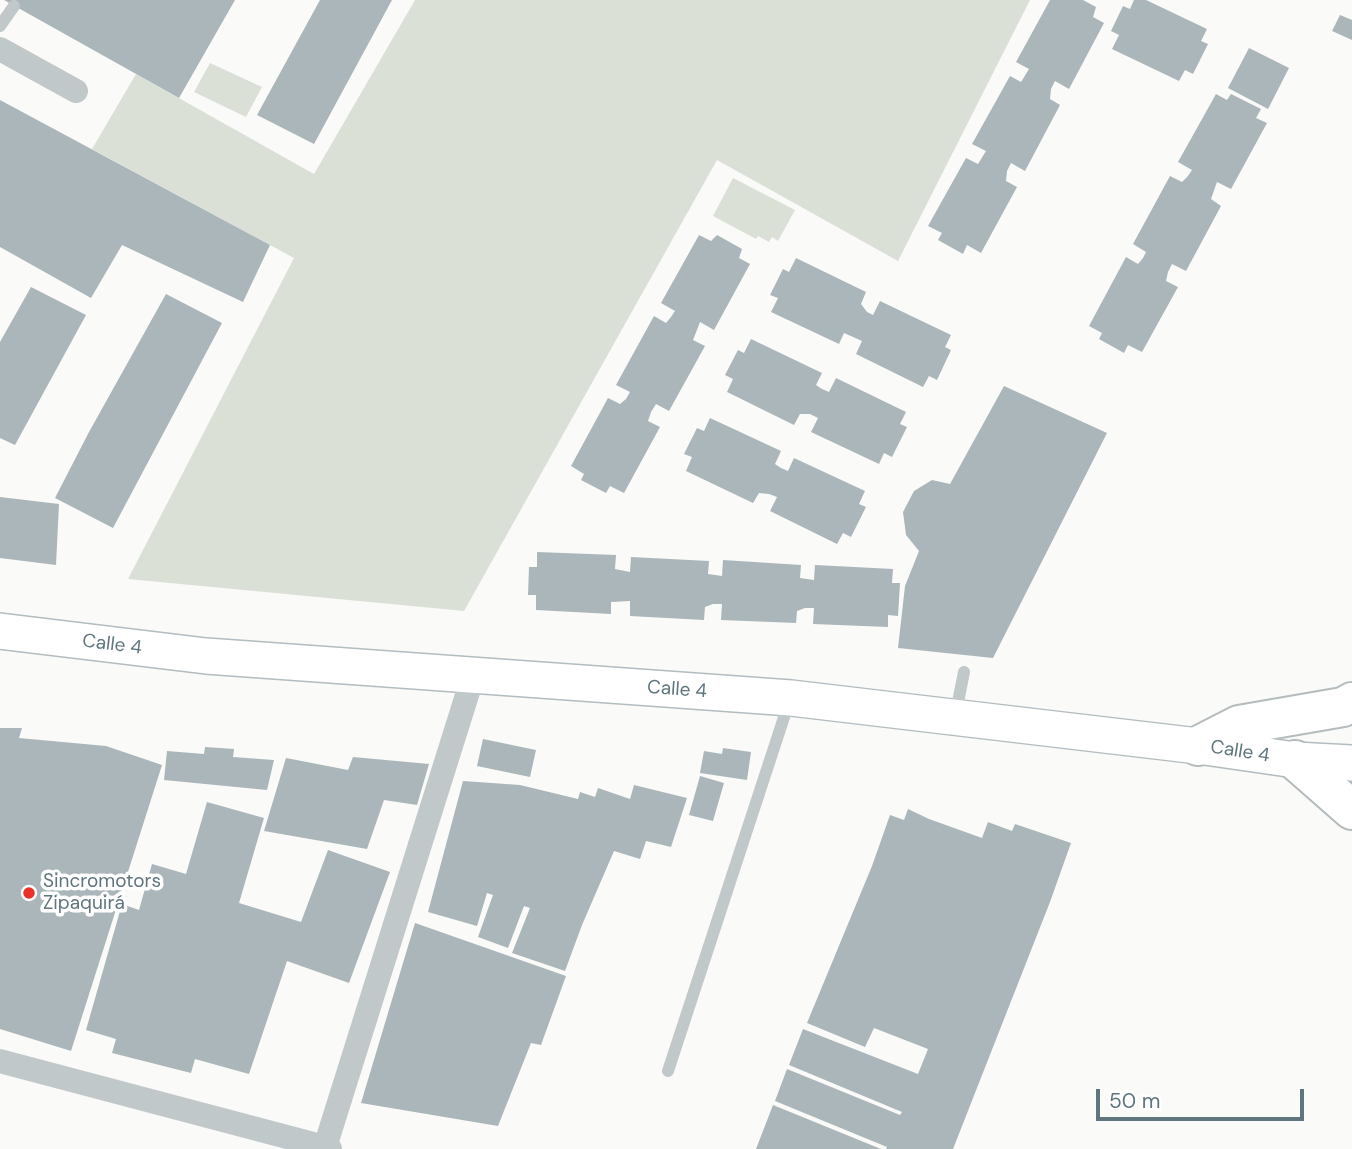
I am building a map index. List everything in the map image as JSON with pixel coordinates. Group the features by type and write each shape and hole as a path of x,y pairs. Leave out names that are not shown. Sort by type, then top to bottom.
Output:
{"main road":[{"name":"Calle 4","path":"0,631 206,656 790,698 1295,760 1352,763"},
{"path":"1198,746 1239,725 1343,707 1352,702"},
{"path":"1295,760 1352,810"}],"street":[{"path":"0,49 76,91"},
{"path":"0,1061 328,1148 473,676"}],"lane":[{"path":"0,26 14,6"},
{"path":"955,717 964,672"},
{"path":"668,1072 790,698"}],"shaded area":[{"path":"415,0 1030,0 898,261 717,160 464,611 128,579 294,258 92,149 136,74 314,174"},
{"path":"210,63 262,87 246,117 194,92"},
{"path":"733,178 795,210 778,241 772,237 769,242 758,236 756,239 713,216"}],"building":[{"path":"4,0 235,0 179,98"},
{"path":"320,0 392,0 314,144 257,115"},
{"path":"1050,0 1083,0 1096,7 1093,17 1104,23 1069,89 1055,81 1050,99 1060,105 1025,171 1011,163 1006,181 1017,187 981,253 967,245 963,254 938,240 942,233 928,226 966,158 978,164 986,151 972,144 1010,76 1021,82 1029,69 1016,62"},
{"path":"1134,0 1146,0 1207,29 1201,41 1208,44 1193,74 1185,70 1179,81 1112,49 1119,35 1111,31 1123,6 1130,9"},
{"path":"1340,15 1352,20 1352,40 1332,31"},
{"path":"1249,48 1289,68 1268,109 1228,88"},
{"path":"1216,94 1227,100 1231,94 1261,109 1256,118 1267,123 1231,189 1217,182 1211,199 1221,206 1186,271 1172,264 1166,281 1178,287 1142,352 1128,345 1124,353 1099,339 1102,333 1089,326 1126,257 1138,264 1143,258 1146,252 1133,244 1170,176 1182,182 1192,170 1178,162"},
{"path":"0,100 270,245 243,302 122,245 91,298 0,247"},
{"path":"699,235 711,241 717,235 742,249 739,258 750,264 714,330 700,322 693,340 705,346 669,411 656,404 651,412 648,421 660,427 624,493 610,486 606,493 581,480 584,474 571,466 608,398 620,404 630,392 616,385 654,316 666,323 675,311 661,303"},
{"path":"796,258 866,292 861,304 873,315 880,301 951,335 945,347 951,350 937,380 929,376 923,387 856,354 862,341 844,333 839,344 771,312 778,298 770,295 783,269 789,272"},
{"path":"31,287 86,315 15,445 0,438 0,342"},
{"path":"166,294 222,323 113,528 55,498"},
{"path":"751,339 822,373 816,385 822,389 829,392 836,378 906,412 900,424 907,427 892,457 884,453 879,464 811,432 818,418 810,414 800,414 794,425 727,392 733,379 725,375 738,350 744,353"},
{"path":"1004,386 1107,433 993,658 898,648 905,586 919,551 906,535 903,512 914,491 932,480 950,484"},
{"path":"710,418 781,451 775,464 781,468 788,471 794,458 865,491 859,504 866,507 851,537 843,533 837,544 770,511 777,497 759,493 753,503 686,471 692,457 684,454 697,428 704,431"},
{"path":"0,497 59,504 56,565 0,558"},
{"path":"537,552 616,555 615,569 630,572 631,557 709,561 708,574 722,576 723,560 801,565 800,578 814,580 815,565 893,569 892,583 900,583 898,616 888,615 888,627 813,624 814,608 797,611 796,623 721,620 722,604 705,607 704,620 630,616 630,601 611,602 611,614 536,610 536,595 528,595 529,567 537,567"},
{"path":"0,728 22,728 19,738 106,746 162,765 71,1051 0,1029"},
{"path":"483,739 536,750 530,777 477,766"},
{"path":"205,747 234,749 233,757 274,760 267,790 164,780 167,751 204,754"},
{"path":"723,748 751,752 747,780 700,773 704,751 722,754"},
{"path":"353,757 429,764 417,805 384,800 367,849 264,831 286,758 348,770"},
{"path":"700,776 724,783 713,821 689,815"},
{"path":"463,781 520,785 578,799 580,792 595,797 598,788 630,799 634,785 687,798 671,847 646,841 640,859 614,851 565,971 512,953 530,908 524,906 508,948 478,937 493,895 487,893 477,926 428,912"},
{"path":"207,802 264,818 239,903 301,922 328,850 390,872 349,983 287,961 249,1074 195,1059 191,1073 112,1053 116,1039 86,1030 122,904 139,910 152,864 186,874"},
{"path":"908,809 982,838 988,822 1012,831 1015,824 1071,843 953,1149 886,1149 887,1147 775,1101 787,1069 900,1115 902,1112 789,1065 803,1029 918,1074 928,1049 874,1028 865,1047 807,1023 872,866 890,815 904,820"},
{"path":"415,923 566,976 541,1045 531,1043 498,1126 361,1103"},
{"path":"773,1105 881,1149 756,1149"}],"place":[{"name":"Sincromotors Zipaquirá","path":"29,893"}]}
